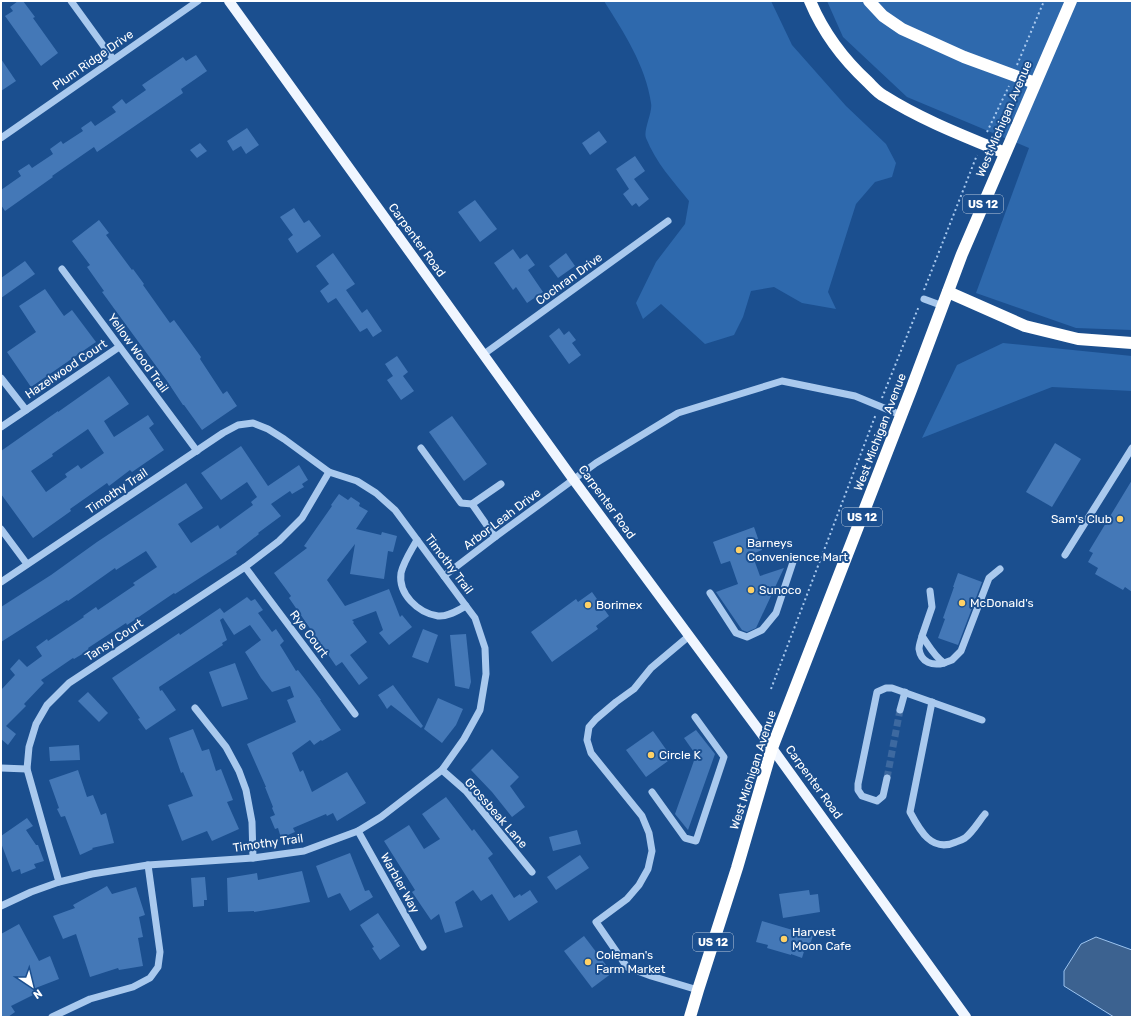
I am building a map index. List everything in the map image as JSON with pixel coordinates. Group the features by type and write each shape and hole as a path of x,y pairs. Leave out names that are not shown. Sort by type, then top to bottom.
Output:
{"highway":[{"path":"810,1 815,13 834,44 855,69 883,95 921,117 1005,153"},
{"path":"869,1 883,16 902,29 964,57 1035,83"},
{"name":"West Michigan Avenue","path":"690,1017 738,868 772,748 962,254 1070,1"},
{"path":"948,292 1024,326 1078,338 1132,343"}],"main road":[{"name":"Carpenter Road","path":"229,1 574,480 772,748 966,1017"}],"street":[{"path":"71,1 113,59"},
{"name":"Plum Ridge Drive","path":"1,138 198,1"},
{"name":"Cochran Drive","path":"484,354 668,221"},
{"name":"Yellow Wood Trail","path":"62,269 197,450"},
{"path":"922,298 943,306"},
{"name":"Hazelwood Court","path":"1,427 119,347"},
{"name":"Hazelwood Court","path":"1,378 26,410"},
{"name":"Arbor Leah Drive","path":"444,576 596,463 678,413 782,381 855,396 901,415"},
{"name":"Timothy Trail","path":"1,582 223,433 238,425 253,424 268,428 329,472 357,481 376,493 395,510 475,618 485,648 486,674 480,710 464,739 442,770 381,817 358,831 304,851 253,858 148,864 92,874 59,882 31,892 1,906"},
{"path":"421,448 461,503 472,504 501,484"},
{"path":"1065,555 1132,448"},
{"name":"Tansy Court","path":"59,882 27,769 29,747 36,724 48,704 68,683 245,567 279,541 302,518 329,472"},
{"path":"472,504 495,537"},
{"path":"1,529 27,564"},
{"path":"417,540 405,560 401,575 402,590 411,602 424,611 438,616 449,614 466,606"},
{"path":"710,593 736,633 748,637 762,630 776,613 794,559"},
{"name":"Rye Court","path":"245,567 355,714"},
{"path":"930,591 932,607 919,648 923,657 928,663 937,665 952,660 961,651 989,578 1000,568"},
{"path":"690,636 651,668 634,689 596,718 589,728 587,740 591,754 642,816 649,833 652,851 648,869 639,885 627,899 596,922 627,967 650,976 698,990"},
{"path":"922,636 931,650 944,663"},
{"path":"887,778 883,796 877,801 862,796 858,790 877,692 886,688 892,688 982,720"},
{"path":"900,710 905,692"},
{"path":"932,702 910,812 918,828 930,841 942,845 951,844 965,838 985,814"},
{"path":"195,708 226,747 239,771 246,790 252,822 253,858"},
{"path":"652,792 685,838 696,841 724,757 695,717"},
{"path":"1,768 27,769"},
{"name":"Grossbeak Lane","path":"442,770 466,791 532,872"},
{"name":"Warbler Way","path":"358,831 423,947"},
{"path":"52,1017 64,1014 90,999 134,988 150,978 158,967 160,952 148,864"}],"path":[{"path":"1015,70 1044,1"},
{"path":"986,135 1009,84"},
{"path":"771,689 977,155"}],"shaded area":[{"path":"604,1 771,1 792,45 846,106 886,144 896,163 892,177 875,182 856,204 828,292 836,309 802,303 774,287 751,291 743,317 734,335 705,344 661,304 643,319 636,303 656,262 685,224 689,201 660,164 646,138 645,135 651,111 648,89 633,49"},
{"path":"827,1 1132,1 1132,330 1076,328 976,293 1029,148 907,97 843,37"},
{"path":"1003,343 1132,356 1132,391 1052,387 922,438 957,365"},
{"path":"1096,937 1132,950 1132,1017 1114,1017 1064,986 1064,971 1081,944"}],"building":[{"path":"18,1 23,1 58,53 41,66 5,16 13,11 10,7"},
{"path":"196,55 207,71 181,89 183,93 97,152 94,147 5,211 1,205 1,190 21,176 18,171 29,164 32,168 53,154 50,149 61,141 63,144 83,131 81,128 91,121 95,126 116,112 112,107 122,99 126,104 146,90 142,85 183,57 186,61"},
{"path":"1,59 16,81 1,91"},
{"path":"247,128 259,145 246,154 241,146 233,151 227,141"},
{"path":"599,131 607,142 590,155 582,143"},
{"path":"200,143 207,151 197,158 190,150"},
{"path":"635,156 645,171 634,179 649,199 639,207 636,203 632,206 623,194 629,189 616,169"},
{"path":"475,200 497,229 480,242 458,212"},
{"path":"294,208 304,223 309,220 321,236 297,253 288,239 293,235 280,217"},
{"path":"99,220 109,233 106,235 144,284 143,285 170,323 174,320 201,357 200,359 223,394 227,391 237,406 202,430 102,292 104,291 87,267 90,265 72,241"},
{"path":"513,249 520,259 527,254 535,265 528,270 543,292 527,303 516,287 513,290 494,263"},
{"path":"333,253 355,284 346,290 362,313 367,309 382,331 373,337 367,328 360,332 336,298 328,303 320,291 329,284 316,266"},
{"path":"566,253 575,266 558,278 549,266"},
{"path":"25,261 35,274 1,298 1,278"},
{"path":"45,289 64,316 72,310 96,342 31,387 7,352 36,332 19,306"},
{"path":"559,328 564,335 569,331 576,340 572,343 581,355 569,364 549,336"},
{"path":"397,356 408,372 403,376 414,391 401,400 387,380 393,376 385,364"},
{"path":"109,376 129,404 104,421 114,437 148,415 154,424 149,428 164,450 132,472 130,470 109,486 107,483 70,509 71,511 33,538 1,494 1,451","holes":["88,429 104,453 81,469 78,465 65,474 67,477 46,492 31,471 53,456 52,454"]},
{"path":"452,416 487,464 464,481 429,432"},
{"name":"Sam's Club","path":"1055,443 1081,459 1052,507 1026,492"},
{"path":"241,446 268,486 299,465 308,480 302,484 304,487 292,494 290,491 271,504 281,516 236,552 237,554 175,594 174,593 127,625 126,623 88,648 89,650 74,659 73,658 41,680 44,683 24,704 26,706 6,726 16,734 8,745 1,739 1,690 15,675 10,669 19,659 27,667 42,656 36,647 47,639 48,641 84,617 83,616 96,607 98,610 135,585 133,583 157,567 146,551 116,570 115,568 68,601 67,600 1,642 1,607 51,575 97,542 186,483 203,508 178,524 191,543 218,525 220,529 253,505 251,502 257,497 247,482 221,500 201,473"},
{"name":"Sam's Club","path":"1132,480 1132,592 1125,587 1123,590 1095,574 1098,568 1088,562 1093,553 1089,551"},
{"path":"339,494 348,500 351,497 360,503 359,506 368,511 356,529 381,535 382,532 397,536 393,552 388,551 384,579 350,574 355,544 327,580 345,606 389,589 400,617 402,615 412,627 389,645 379,633 383,630 376,611 352,620 367,642 350,655 368,678 359,685 342,662 336,666 289,598 291,596 274,573 307,548 304,546"},
{"path":"754,527 762,550 752,554 760,576 784,568 756,628 747,632 742,630 716,592 738,584 730,561 721,564 713,542"},
{"name":"McDonald's","path":"958,573 982,582 958,645 938,638"},
{"path":"592,592 609,616 596,626 598,629 552,662 531,632 576,599 578,602"},
{"path":"247,597 251,601 255,599 263,610 258,613 272,632 276,629 284,641 280,645 296,671 298,670 321,700 341,730 314,745 310,740 292,753 300,772 303,770 312,792 347,772 366,803 337,821 333,813 327,816 326,814 293,828 295,832 281,838 278,828 275,829 270,817 275,815 266,787 247,744 296,722 287,700 294,697 290,686 272,692 261,678 245,652 261,640 250,625 234,635 223,618 220,620 227,640 222,643 223,645 159,687 160,691 162,690 176,710 146,730 138,719 140,718 112,678 179,633 180,635 220,608 224,613"},
{"path":"423,629 438,635 428,663 412,657"},
{"path":"466,634 471,682 469,689 455,686 450,635"},
{"path":"235,663 248,699 222,707 209,672"},
{"path":"393,685 423,726 421,728 391,705 387,709 378,695"},
{"path":"88,692 108,713 99,722 78,701"},
{"path":"438,698 463,709 456,725 442,743 424,729"},
{"path":"193,729 202,751 209,749 216,771 221,769 233,800 227,802 239,829 212,841 207,831 182,841 168,805 193,796 183,772 181,773 169,738"},
{"path":"696,730 715,754 688,830 675,814 696,755 684,738"},
{"path":"653,731 670,755 668,761 646,777 626,750"},
{"path":"79,745 80,760 50,761 49,747"},
{"path":"492,749 519,777 510,786 525,807 512,817 492,792 471,770"},
{"path":"78,770 87,797 93,795 101,815 106,813 114,843 92,848 93,849 80,855 65,816 61,817 57,809 59,808 49,780"},
{"path":"446,797 472,831 474,829 493,854 488,858 514,898 520,894 521,896 530,890 538,902 509,921 492,894 481,901 473,890 455,902 463,927 445,933 439,914 431,920 412,892 415,890 384,841 409,825 424,849 440,839 422,814"},
{"path":"27,818 33,826 26,830 36,845 38,845 44,861 34,864 36,868 21,874 20,869 12,872 1,843 1,836"},
{"path":"577,830 581,844 553,851 549,837"},
{"path":"350,853 365,891 369,890 373,897 350,911 340,893 328,898 316,866"},
{"path":"580,855 589,868 556,890 547,877"},
{"path":"302,871 310,902 254,912 228,912 227,878 257,873 258,880"},
{"path":"205,877 207,900 204,900 204,906 193,907 191,878"},
{"path":"107,886 112,894 136,887 145,915 139,917 143,937 138,938 143,966 119,970 118,968 90,977 76,934 63,939 53,916 75,908 73,905"},
{"path":"809,890 810,895 818,894 820,912 783,918 779,894"},
{"path":"378,913 400,946 380,960 372,948 374,947 360,925"},
{"name":"Harvest Moon Cafe","path":"762,921 813,936 809,947 806,945 802,958 767,948 768,945 756,942"},
{"path":"19,924 39,961 50,956 59,979 33,989 35,994 11,1006 15,1012 8,1017 1,1017 1,934"},
{"name":"Coleman's Farm Market","path":"584,936 612,973 592,988 564,951"}],"tunnel":[{"path":"887,778 900,710"}],"place":[{"name":"Sam's Club","path":"1120,519"},
{"name":"Barneys Convenience Mart","path":"739,550"},
{"name":"Sunoco","path":"751,590"},
{"name":"McDonald's","path":"962,603"},
{"name":"Borimex","path":"588,605"},
{"name":"Circle K","path":"651,755"},
{"name":"Harvest Moon Cafe","path":"784,939"},
{"name":"Coleman's Farm Market","path":"588,962"}]}
